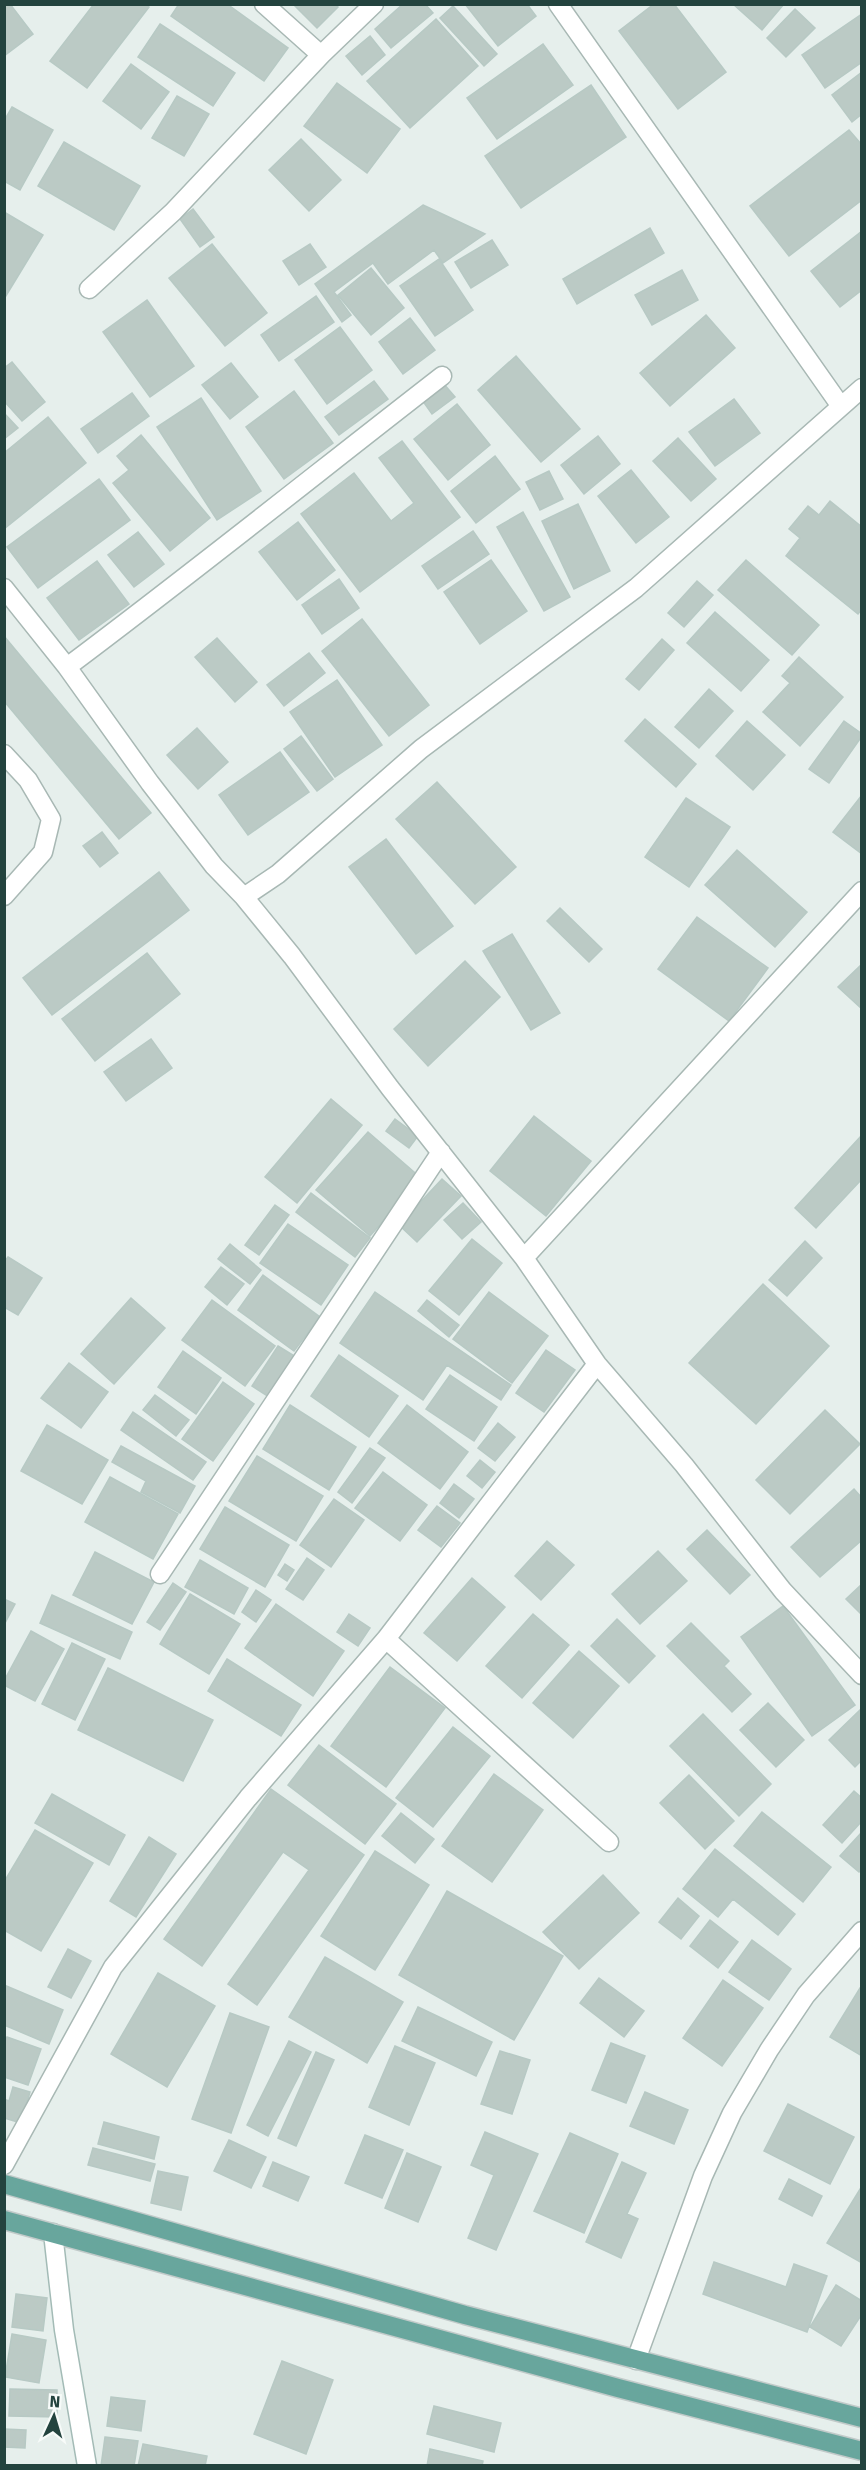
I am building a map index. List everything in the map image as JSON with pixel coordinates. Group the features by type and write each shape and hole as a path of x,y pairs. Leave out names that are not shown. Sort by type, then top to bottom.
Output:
{"main road":[{"path":"4,2184 465,2315 861,2418"},
{"path":"4,2220 618,2388 861,2451"}],"street":[{"path":"264,4 321,55"},
{"path":"89,289 173,212 321,55 374,4"},
{"path":"558,4 840,405"},
{"path":"67,667 188,577 288,495 442,376"},
{"path":"244,897 278,874 421,749 636,588 861,388"},
{"path":"4,588 67,667 157,792 214,866 244,897 292,956 390,1088 524,1258 597,1364 684,1465 783,1591 861,1675"},
{"path":"4,754 28,780 51,819 43,852 4,896"},
{"path":"524,1258 861,891"},
{"path":"160,1574 441,1152"},
{"path":"4,2165 113,1966 248,1798 386,1639 597,1364"},
{"path":"386,1639 609,1842"},
{"path":"636,2360 703,2176 732,2113 769,2050 806,1995 861,1931"},
{"path":"53,2233 64,2330 87,2466"}],"building":[{"path":"4,4 10,4 33,34 4,56"},
{"path":"94,4 146,4 149,7 87,88 50,61"},
{"path":"179,4 227,4 288,48 264,81 171,16"},
{"path":"293,4 335,4 338,7 317,28"},
{"path":"403,4 425,4 433,13 391,48 375,29"},
{"path":"465,4 527,4 536,16 498,46"},
{"path":"654,4 674,4 726,72 678,109 619,31"},
{"path":"733,4 784,4 762,30"},
{"path":"453,6 497,54 484,66 440,18"},
{"path":"795,9 815,28 786,57 767,38"},
{"path":"862,14 862,62 825,88 802,55"},
{"path":"436,19 478,66 410,128 367,81"},
{"path":"160,24 235,73 213,106 138,57"},
{"path":"370,36 385,55 362,75 346,56"},
{"path":"543,44 573,85 497,139 467,98"},
{"path":"131,64 169,92 141,129 103,101"},
{"path":"862,72 862,114 852,122 832,95"},
{"path":"337,83 400,129 367,173 304,126"},
{"path":"591,85 626,137 521,208 485,156"},
{"path":"177,96 209,114 184,156 152,138"},
{"path":"12,107 53,130 20,190 4,181 4,121"},
{"path":"849,130 862,145 862,200 789,256 750,206"},
{"path":"301,139 341,180 309,211 269,170"},
{"path":"64,142 140,186 114,230 38,186"},
{"path":"423,205 485,234 443,263 434,250 388,284 373,263 334,292 351,315 342,322 315,284"},
{"path":"193,209 214,237 200,247 180,219"},
{"path":"4,212 43,235 4,299"},
{"path":"650,228 664,253 577,304 563,279"},
{"path":"862,231 862,290 840,307 811,271"},
{"path":"492,240 508,265 471,288 455,262"},
{"path":"212,244 267,313 225,346 169,278"},
{"path":"310,244 326,267 299,285 283,261"},
{"path":"439,259 473,310 435,336 400,286"},
{"path":"371,268 404,308 371,335 338,295"},
{"path":"682,270 698,300 652,325 635,295"},
{"path":"316,296 334,322 279,361 261,335"},
{"path":"147,300 194,366 150,397 103,332"},
{"path":"706,315 735,348 670,406 640,373"},
{"path":"410,318 435,350 403,374 379,342"},
{"path":"340,327 372,370 327,404 295,360"},
{"path":"516,356 580,429 541,462 478,390"},
{"path":"12,362 45,402 22,421 4,401 4,368"},
{"path":"231,363 258,397 230,419 202,385"},
{"path":"374,381 388,399 339,435 325,417"},
{"path":"443,383 455,397 432,414 422,400"},
{"path":"294,391 333,443 284,479 246,427"},
{"path":"132,393 149,416 98,453 81,429"},
{"path":"201,398 261,491 217,520 157,427"},
{"path":"734,399 760,433 715,466 689,432"},
{"path":"457,404 490,445 448,480 414,439"},
{"path":"4,413 18,428 4,439"},
{"path":"48,417 86,463 4,529 4,453"},
{"path":"141,435 210,518 170,551 113,483 129,470 117,456"},
{"path":"598,436 620,464 584,494 561,465"},
{"path":"678,438 716,479 691,501 653,461"},
{"path":"402,441 460,517 360,592 301,514 354,473 391,521 414,503 379,458"},
{"path":"495,456 520,489 476,523 451,491"},
{"path":"631,470 669,517 636,543 598,496"},
{"path":"549,471 563,499 540,510 526,482"},
{"path":"99,479 130,520 38,588 7,547"},
{"path":"830,501 862,527 862,609 858,614 786,556 800,538 789,529 808,506 819,515"},
{"path":"578,504 610,571 574,589 542,521"},
{"path":"523,512 570,597 544,611 497,527"},
{"path":"298,522 335,570 297,600 259,552"},
{"path":"473,531 489,554 438,589 422,566"},
{"path":"138,532 164,564 134,587 108,555"},
{"path":"491,560 527,611 480,644 444,592"},
{"path":"746,560 819,625 792,655 718,590"},
{"path":"97,561 129,604 79,640 47,598"},
{"path":"339,579 359,608 322,634 302,605"},
{"path":"697,581 713,595 684,627 668,613"},
{"path":"715,612 769,660 741,691 687,643"},
{"path":"362,619 429,705 389,736 322,651"},
{"path":"4,636 151,813 119,839 4,701"},
{"path":"217,638 257,682 235,702 195,657"},
{"path":"662,639 674,650 639,690 626,679"},
{"path":"309,653 325,673 284,706 267,685"},
{"path":"799,657 843,697 800,746 763,712 790,683 782,676"},
{"path":"337,680 382,745 335,777 290,712"},
{"path":"709,689 733,711 699,748 675,727"},
{"path":"645,719 696,764 676,787 625,741"},
{"path":"747,721 785,755 753,790 716,756"},
{"path":"844,721 862,736 829,783 809,769"},
{"path":"197,728 228,762 198,789 167,755"},
{"path":"301,736 333,779 317,791 284,749"},
{"path":"280,752 309,792 248,835 219,795"},
{"path":"437,782 516,867 475,904 396,819"},
{"path":"862,795 862,854 833,832"},
{"path":"686,798 730,827 689,887 645,857"},
{"path":"102,832 118,853 100,867 83,846"},
{"path":"386,839 453,926 416,954 349,867"},
{"path":"737,850 807,912 775,947 705,885"},
{"path":"159,872 189,910 52,1015 23,978"},
{"path":"560,908 602,949 589,962 547,921"},
{"path":"697,917 768,968 729,1021 658,969"},
{"path":"512,934 560,1013 531,1030 483,951"},
{"path":"147,953 180,994 95,1061 62,1019"},
{"path":"465,961 500,997 428,1066 394,1029"},
{"path":"862,964 862,1009 838,987"},
{"path":"151,1039 172,1068 126,1101 104,1072"},
{"path":"331,1099 362,1125 297,1203 265,1177"},
{"path":"534,1116 591,1161 546,1216 490,1171"},
{"path":"395,1119 418,1136 409,1148 386,1131"},
{"path":"368,1132 421,1178 370,1236 316,1190"},
{"path":"862,1135 862,1179 816,1228 795,1208"},
{"path":"442,1179 461,1196 417,1242 399,1225"},
{"path":"311,1193 370,1238 355,1257 296,1212"},
{"path":"463,1203 481,1222 462,1239 444,1220"},
{"path":"275,1205 289,1215 259,1255 245,1245"},
{"path":"288,1224 348,1265 321,1305 260,1263"},
{"path":"472,1239 502,1263 459,1315 429,1291"},
{"path":"805,1241 822,1258 787,1296 769,1280"},
{"path":"230,1244 261,1270 250,1284 218,1259"},
{"path":"8,1257 42,1278 18,1315 4,1307 4,1262"},
{"path":"221,1267 244,1284 227,1305 205,1287"},
{"path":"263,1275 320,1317 294,1351 238,1310"},
{"path":"763,1284 829,1346 756,1424 689,1363"},
{"path":"375,1292 511,1385 501,1400 447,1365 423,1400 340,1343"},
{"path":"489,1292 548,1336 512,1383 453,1339"},
{"path":"131,1298 165,1328 114,1384 81,1354"},
{"path":"212,1300 275,1346 245,1386 182,1340"},
{"path":"427,1300 459,1325 449,1337 418,1311"},
{"path":"278,1346 296,1357 269,1397 252,1386"},
{"path":"546,1350 575,1370 544,1412 516,1393"},
{"path":"183,1351 221,1378 196,1414 158,1387"},
{"path":"339,1355 398,1396 369,1437 311,1396"},
{"path":"69,1363 108,1392 81,1428 41,1398"},
{"path":"450,1375 497,1407 474,1441 426,1409"},
{"path":"223,1382 254,1404 213,1461 182,1439"},
{"path":"155,1395 189,1420 176,1436 143,1410"},
{"path":"290,1405 356,1447 329,1490 263,1449"},
{"path":"407,1405 468,1452 440,1489 378,1443"},
{"path":"825,1410 860,1444 790,1514 756,1480"},
{"path":"133,1412 206,1462 193,1480 121,1430"},
{"path":"498,1423 515,1437 495,1461 478,1448"},
{"path":"47,1425 108,1460 82,1504 21,1471"},
{"path":"121,1446 195,1486 180,1513 141,1492 146,1481 112,1462"},
{"path":"370,1448 385,1458 352,1503 338,1492"},
{"path":"257,1456 323,1496 296,1541 229,1501"},
{"path":"480,1460 495,1472 482,1488 467,1476"},
{"path":"383,1472 427,1505 400,1541 355,1508"},
{"path":"110,1477 178,1514 153,1559 85,1522"},
{"path":"454,1484 474,1499 459,1518 440,1503"},
{"path":"854,1489 862,1498 862,1540 820,1577 791,1547"},
{"path":"334,1499 364,1520 331,1567 300,1545"},
{"path":"437,1506 460,1523 441,1547 418,1530"},
{"path":"225,1507 289,1545 265,1587 200,1549"},
{"path":"707,1530 750,1575 730,1594 687,1549"},
{"path":"547,1541 574,1565 541,1600 515,1576"},
{"path":"658,1551 687,1581 640,1624 612,1594"},
{"path":"95,1552 154,1582 132,1624 73,1595"},
{"path":"307,1558 324,1570 303,1600 286,1589"},
{"path":"200,1560 248,1588 234,1614 185,1587"},
{"path":"285,1564 294,1570 287,1581 278,1575"},
{"path":"472,1578 505,1607 457,1661 424,1633"},
{"path":"173,1583 186,1592 160,1630 147,1622"},
{"path":"862,1584 862,1615 846,1599"},
{"path":"256,1590 271,1600 256,1622 242,1612"},
{"path":"190,1594 240,1624 209,1674 160,1644"},
{"path":"52,1595 132,1632 120,1659 40,1623"},
{"path":"4,1599 15,1604 4,1625"},
{"path":"276,1604 344,1651 313,1696 245,1648"},
{"path":"783,1606 855,1705 812,1736 741,1637"},
{"path":"349,1614 370,1628 358,1646 337,1632"},
{"path":"533,1614 569,1645 522,1698 486,1666"},
{"path":"617,1619 655,1656 629,1683 591,1646"},
{"path":"691,1623 729,1661 724,1666 751,1694 732,1712 667,1646"},
{"path":"31,1631 64,1649 35,1701 4,1685"},
{"path":"72,1643 105,1659 75,1720 42,1704"},
{"path":"579,1651 619,1686 573,1738 533,1703"},
{"path":"227,1659 301,1705 281,1736 208,1691"},
{"path":"390,1667 445,1708 386,1787 331,1746"},
{"path":"108,1668 213,1720 183,1781 78,1730"},
{"path":"768,1703 804,1740 776,1767 740,1730"},
{"path":"862,1708 862,1760 855,1767 829,1740"},
{"path":"703,1714 771,1784 739,1816 670,1746"},
{"path":"453,1727 490,1756 433,1827 396,1798"},
{"path":"319,1745 396,1804 365,1844 288,1785"},
{"path":"494,1774 543,1810 492,1882 442,1846"},
{"path":"689,1775 734,1821 705,1849 660,1803"},
{"path":"271,1789 364,1855 257,2005 228,1984 309,1870 283,1852 202,1966 164,1939"},
{"path":"854,1791 862,1798 862,1821 842,1843 823,1825"},
{"path":"52,1794 125,1835 109,1865 35,1823"},
{"path":"762,1812 831,1867 803,1902 734,1846"},
{"path":"401,1813 434,1839 415,1863 382,1836"},
{"path":"35,1830 93,1863 41,1951 4,1930 4,1882"},
{"path":"862,1832 862,1869 859,1872 840,1856"},
{"path":"149,1837 176,1854 136,1917 110,1901"},
{"path":"715,1849 795,1914 778,1935 733,1899 718,1917 683,1889"},
{"path":"375,1851 429,1885 375,1970 321,1936"},
{"path":"603,1875 639,1913 579,1969 543,1932"},
{"path":"447,1891 563,1956 514,2040 399,1975"},
{"path":"678,1898 699,1916 681,1939 659,1922"},
{"path":"710,1920 738,1942 718,1968 690,1946"},
{"path":"752,1940 791,1969 769,2000 729,1972"},
{"path":"68,1949 91,1961 71,1998 48,1987"},
{"path":"325,1957 403,2002 367,2063 289,2017"},
{"path":"158,1973 215,2006 167,2087 111,2054"},
{"path":"599,1978 644,2011 624,2037 580,2003"},
{"path":"723,1980 763,2008 722,2066 683,2038"},
{"path":"4,1985 63,2010 49,2044 4,2025"},
{"path":"860,1988 862,1989 862,2056 830,2037"},
{"path":"418,2007 492,2042 476,2076 402,2041"},
{"path":"230,2013 269,2027 231,2133 192,2119"},
{"path":"7,2037 41,2049 28,2085 4,2077 4,2044"},
{"path":"289,2041 311,2052 268,2136 247,2125"},
{"path":"611,2043 645,2056 626,2103 592,2090"},
{"path":"395,2046 435,2063 409,2125 369,2107"},
{"path":"500,2051 530,2060 512,2114 481,2104"},
{"path":"316,2052 334,2060 296,2146 278,2138"},
{"path":"13,2087 30,2092 21,2123 4,2118 4,2099 9,2101"},
{"path":"645,2092 688,2110 674,2144 630,2126"},
{"path":"788,2104 854,2137 830,2184 764,2151"},
{"path":"104,2122 159,2137 154,2159 98,2144"},
{"path":"485,2132 538,2154 496,2250 468,2238 494,2175 471,2165"},
{"path":"570,2133 618,2154 584,2233 534,2211"},
{"path":"365,2135 403,2150 382,2198 345,2183"},
{"path":"229,2140 266,2157 251,2188 214,2171"},
{"path":"93,2148 155,2164 150,2181 88,2165"},
{"path":"407,2153 441,2167 418,2222 385,2208"},
{"path":"273,2162 309,2177 298,2201 263,2186"},
{"path":"622,2162 646,2173 627,2214 638,2219 621,2258 586,2242"},
{"path":"158,2171 188,2177 181,2210 151,2203"},
{"path":"789,2179 822,2196 812,2216 779,2199"},
{"path":"862,2186 862,2263 827,2243"},
{"path":"714,2262 786,2287 794,2264 827,2276 807,2332 703,2294"},
{"path":"836,2285 862,2301 862,2314 841,2346 810,2327"},
{"path":"16,2294 47,2298 43,2331 12,2327"},
{"path":"12,2334 46,2340 39,2383 5,2377"},
{"path":"282,2361 333,2380 306,2454 254,2434"},
{"path":"10,2389 57,2390 57,2417 9,2416"},
{"path":"111,2397 145,2401 141,2431 107,2426"},
{"path":"434,2406 501,2423 494,2452 427,2434"},
{"path":"4,2429 26,2430 25,2448 4,2447"},
{"path":"105,2437 138,2441 134,2466 101,2466"},
{"path":"143,2444 207,2456 205,2466 138,2466"},
{"path":"430,2449 483,2461 482,2466 427,2466"}]}
